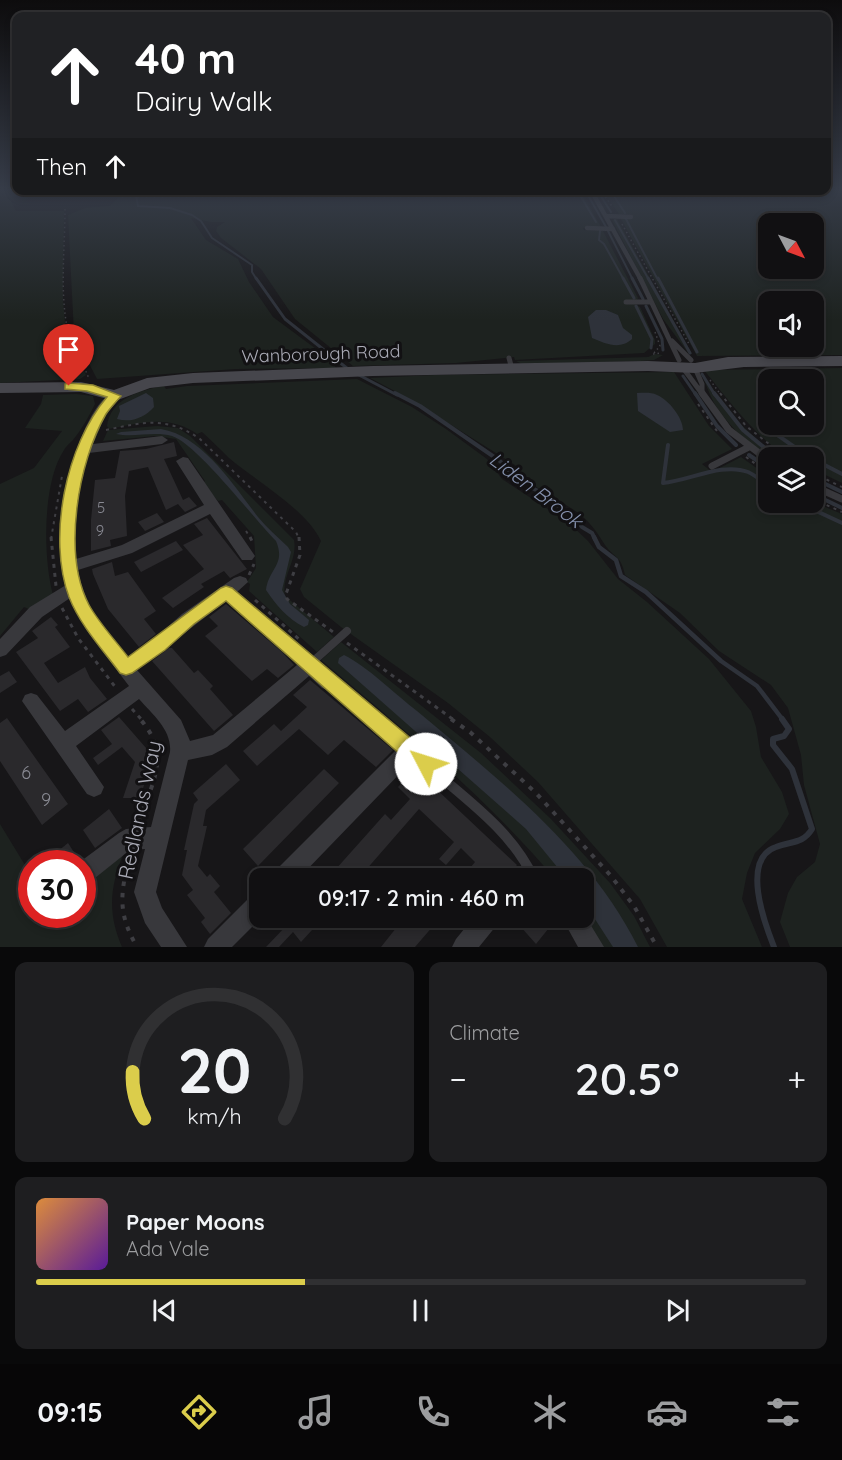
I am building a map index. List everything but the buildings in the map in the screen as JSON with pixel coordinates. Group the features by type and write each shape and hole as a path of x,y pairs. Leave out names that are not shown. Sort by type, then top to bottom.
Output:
{"street":[{"name":"Wanborough Road","path":"115,396 147,383 177,379 341,373 511,363 651,359 739,363 842,361"},
{"path":"0,388 81,387 115,396"},
{"name":"Redlands Way","path":"115,396 103,407 72,487 68,512 70,567 75,587 92,624 178,732 181,739 180,752 145,892 153,915 175,947"},
{"path":"88,441 162,440"},
{"path":"183,461 247,556"},
{"path":"70,567 127,549 212,507"},
{"path":"0,650 36,612 75,587"},
{"path":"126,668 233,587 247,601"},
{"path":"294,652 314,662 328,682"},
{"path":"180,752 202,749 220,741 314,662"},
{"path":"63,744 142,687"},
{"path":"31,700 94,787"},
{"path":"388,731 426,764"},
{"path":"294,868 410,750"},
{"path":"96,862 118,844 135,838 158,837"},
{"path":"216,947 249,914"},
{"path":"465,947 480,928"},
{"path":"580,928 592,947"}],"lane":[{"path":"615,232 670,339 688,361 702,384 702,393"},
{"path":"626,302 651,302"},
{"path":"670,339 688,361 702,393 729,430 758,453"},
{"path":"712,466 750,447"},
{"path":"824,491 842,500"},
{"path":"247,601 269,631 294,652"},
{"path":"314,662 343,634"},
{"path":"328,682 388,731"},
{"path":"426,764 525,858 529,868"}],"path":[{"path":"65,232 65,313 70,340 84,363 88,378"},
{"path":"625,232 688,361"},
{"path":"651,359 660,346 655,332"},
{"path":"710,380 746,426 773,447"},
{"path":"88,441 155,422 176,424 192,432 296,532 301,543 301,553 286,594 287,599 343,634 470,732 536,793 611,876 634,906 657,947"},
{"path":"64,469 55,508 51,540 51,555 58,597 78,638 152,735 158,750 157,761 119,896 119,908 127,932 137,947"},
{"path":"824,478 842,487"},
{"path":"824,504 842,512"},
{"path":"247,601 314,662"}],"shaded area":[{"path":"0,232 64,232 63,300 66,334 86,375 80,379 0,383"},
{"path":"69,232 201,232 206,240 238,259 249,282 273,317 331,360 336,368 236,369 97,379 74,334"},
{"path":"217,232 604,232 638,298 635,304 640,307 655,344 644,353 515,360 514,357 456,363 353,366 295,319 261,269 221,238"},
{"path":"618,232 624,232 692,354 689,354 663,319"},
{"path":"628,232 758,232 758,279 824,279 824,232 842,232 842,355 824,355 824,291 758,291 758,356 697,356"},
{"path":"596,310 606,310 618,315 623,328 632,335 632,339 618,345 592,338 588,317"},
{"path":"655,354 663,355 654,360 641,361 522,364 516,361 648,357"},
{"path":"842,368 842,483 824,474 824,447 774,447 760,435 824,435 824,369 773,369"},
{"path":"758,369 758,433 704,370"},
{"path":"674,372 709,426 732,449 702,464 712,472 741,457 758,469 758,513 824,513 824,507 842,514 842,947 790,947 780,922 788,893 797,877 815,862 820,844 804,785 801,755 788,708 771,685 719,651 680,613 625,575 619,560 592,526 579,514 534,485 515,465 408,398 370,378"},
{"path":"701,373 734,418 766,447 758,449 743,438 714,403"},
{"path":"357,379 412,407 446,429 487,459 502,479 569,523 588,541 618,579 647,602 709,659 751,711 761,757 782,792 789,814 780,829 755,853 747,873 742,899 762,947 667,947 640,899 538,782 490,737 448,703 341,627 304,597 300,589 321,541 304,518 280,496 229,458 202,432 197,434 176,424 165,422 109,429 107,426 114,409 128,397 164,386 166,389 187,386"},
{"path":"146,393 153,398 154,407 150,411 132,420 117,419 119,406"},
{"path":"637,393 655,394 662,397 678,415 683,430 670,432 638,411"},
{"path":"43,395 93,396 95,404 88,418 64,450 52,481 46,521 46,542 53,595 31,610 24,607 0,636 0,484 34,468 62,431 25,428 41,404"},
{"path":"157,426 178,428 190,436 294,540 294,555 285,582 285,596 334,637 317,652 249,591 250,584 247,582 256,568 254,536 222,500 218,501 202,483 205,481 176,439 155,436 103,441 108,430"},
{"path":"161,429 190,441 204,452 228,477 261,521 288,547 291,552 282,590 290,604 309,620 308,625 304,627 288,616 266,590 278,561 279,549 276,541 196,453 172,436 116,434"},
{"path":"341,642 481,753 551,819 610,883 634,916 650,947 603,947 591,928 594,928 594,868 545,868 472,792 413,738 321,660"},
{"path":"344,655 362,666 479,763 540,818 585,868 558,868 526,829 338,663 339,658"},
{"path":"0,824 18,854 18,928 96,928 96,876 124,852 113,888 112,900 114,922 122,947 0,947"},
{"path":"594,878 618,912 638,947 613,947 594,918"}],"waterway":[{"name":"Liden Brook","path":"208,232 212,238 252,265 252,272 257,280"},
{"path":"600,232 599,240 604,244 624,280"},
{"path":"609,232 633,280"},
{"path":"622,232 649,280"},
{"path":"633,232 658,280"},
{"name":"Liden Brook","path":"256,278 285,319 348,369"},
{"path":"623,278 634,298"},
{"path":"632,278 643,299"},
{"path":"648,278 690,353"},
{"path":"658,278 697,352"},
{"path":"636,306 652,339 651,348"},
{"path":"646,306 662,339 663,350"},
{"name":"Liden Brook","path":"357,374 397,395"},
{"path":"702,374 715,395"},
{"path":"683,376 696,395"},
{"name":"Liden Brook","path":"395,393 420,406 500,461 518,481 540,492 546,500 570,512 582,527 592,533 599,547 616,560 621,576 646,592 721,661 757,686 783,720"},
{"path":"695,393 717,426 736,445"},
{"path":"714,393 743,430 764,447"},
{"path":"777,435 794,447"},
{"path":"668,445 663,483 727,469 748,472 758,478"},
{"path":"749,455 758,461"},
{"path":"824,465 842,474"},
{"path":"824,483 842,492"},
{"path":"824,499 842,508"},
{"path":"821,513 842,523"},
{"name":"Liden Brook","path":"774,947 765,923 758,892 757,877 760,864 765,854 776,847 801,840 812,829 792,769 773,745 773,739 784,736 789,729 782,719"}],"route":[{"path":"69,386 88,388 115,396 103,407 79,463 68,512 68,535 70,567 77,595 92,624 126,668 226,592 426,764"}]}
